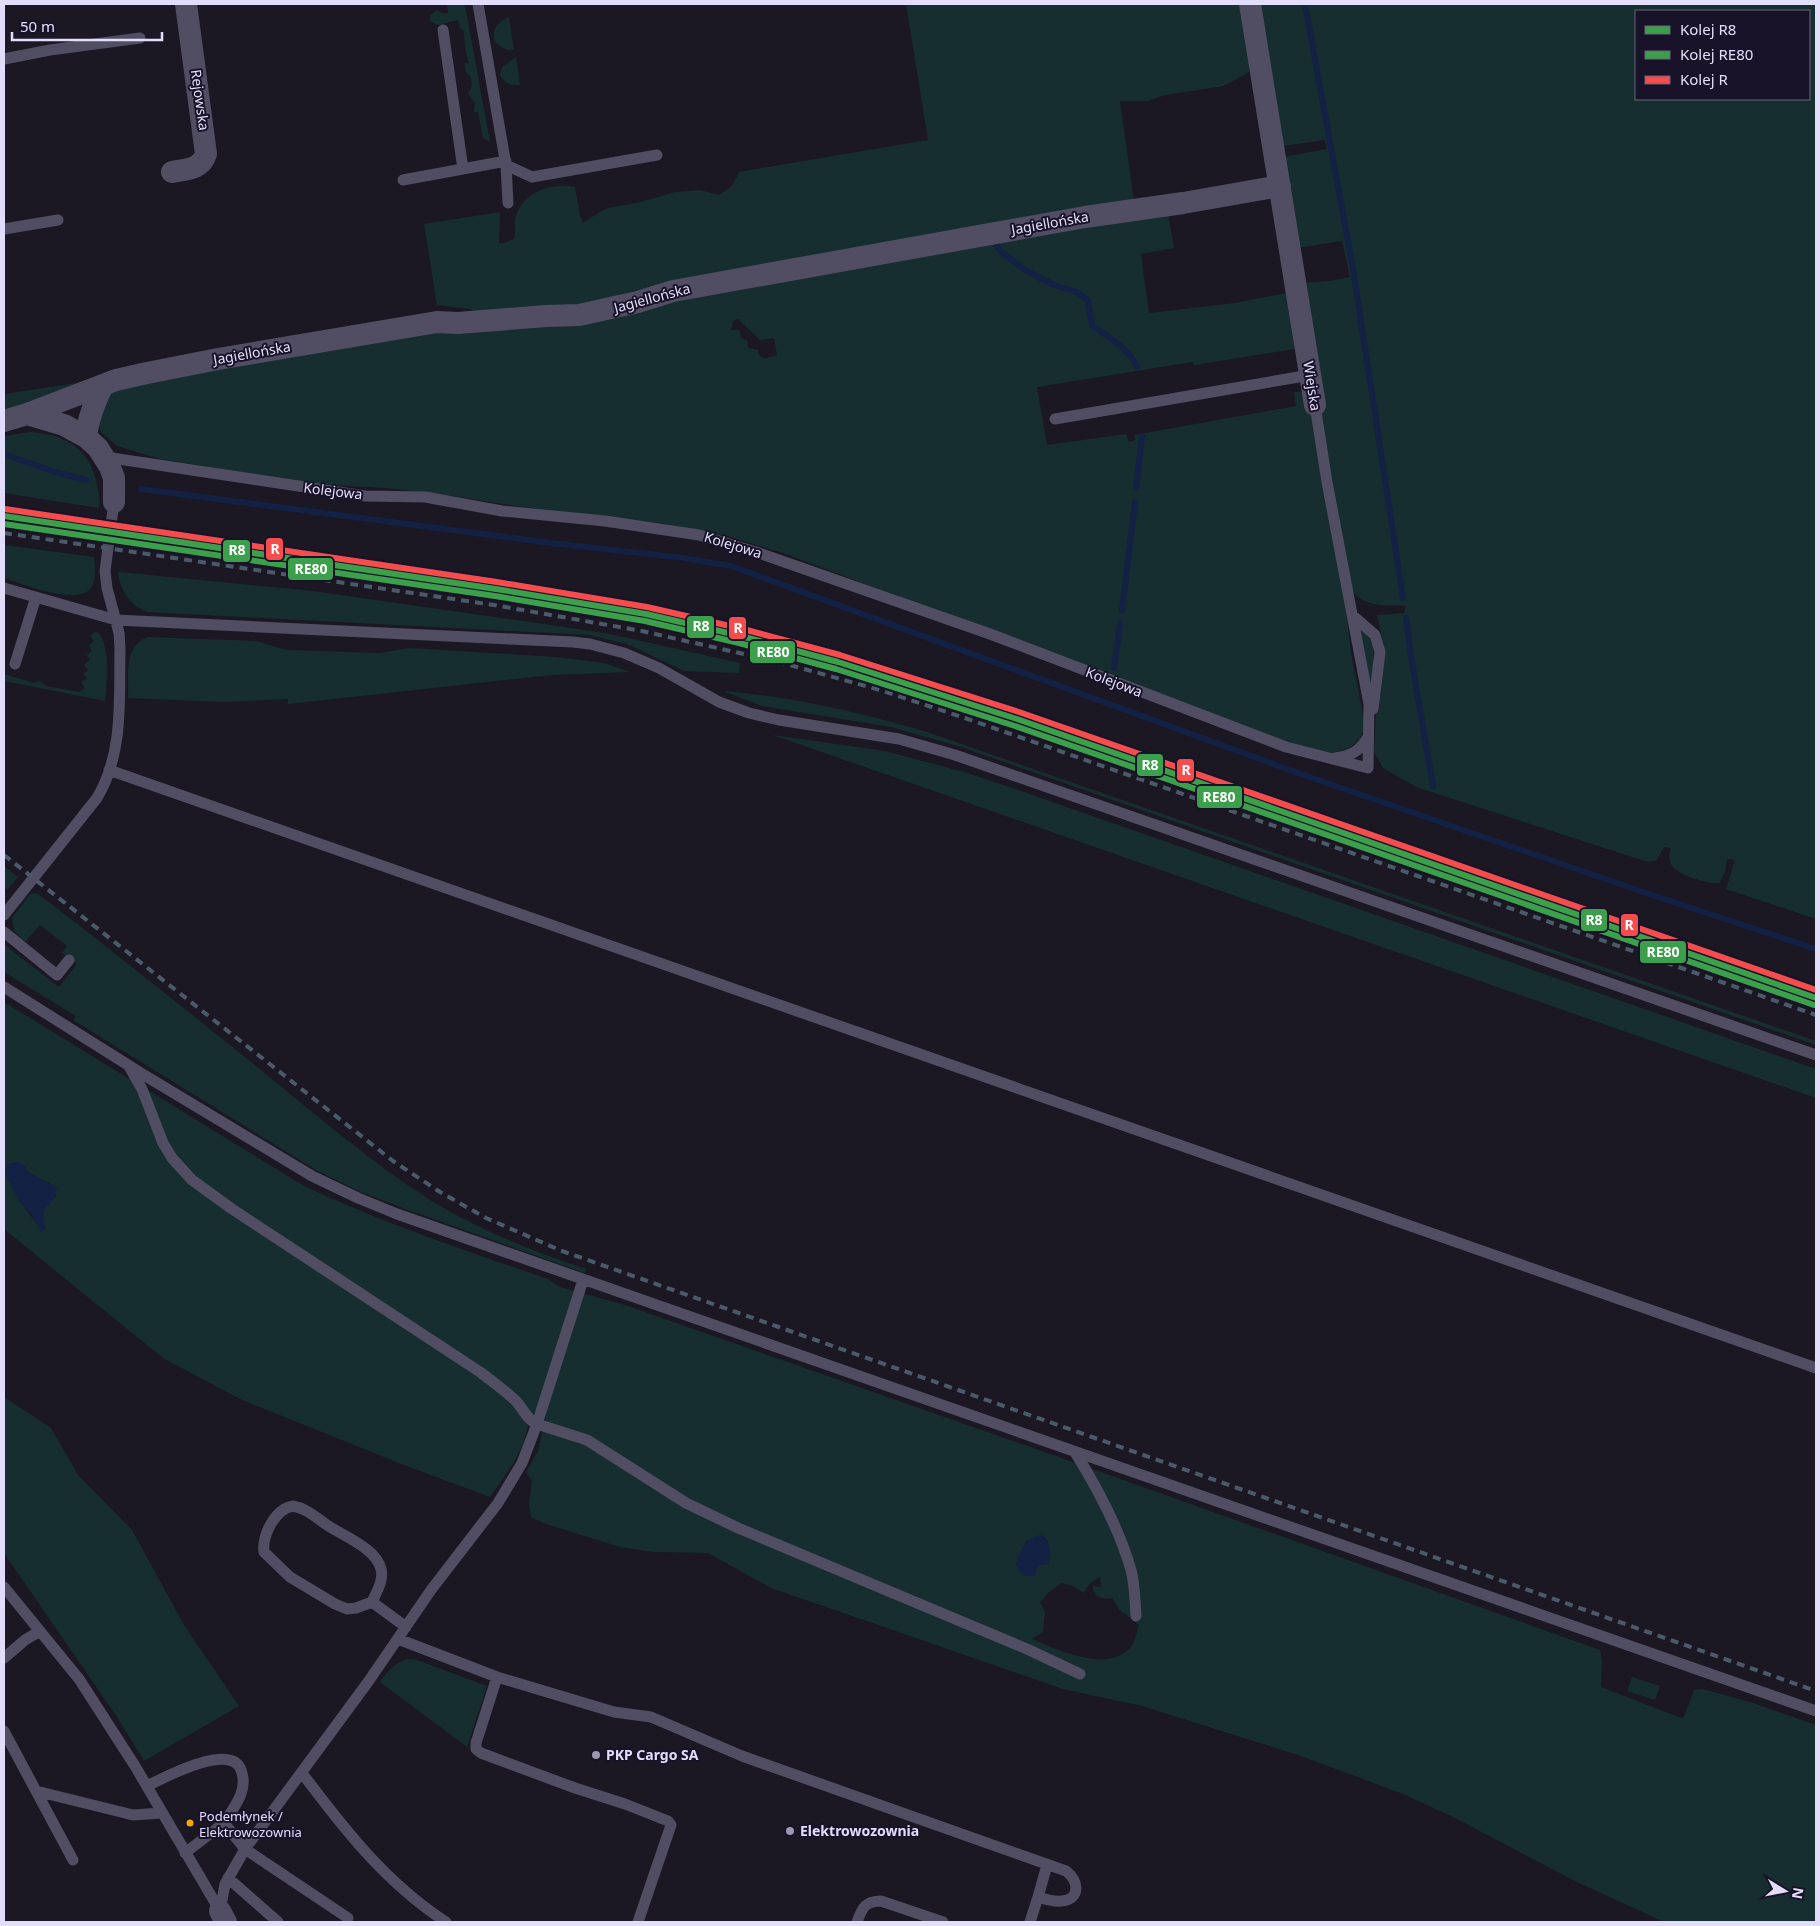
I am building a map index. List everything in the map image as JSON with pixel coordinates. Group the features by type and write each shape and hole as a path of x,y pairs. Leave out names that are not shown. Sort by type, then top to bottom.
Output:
{"street":[{"name":"Rejowska","path":"172,172 199,166 204,161 206,154 186,4"},
{"name":"Wiejska","path":"1250,4 1315,405"},
{"name":"Jagiellońska","path":"27,414 124,378 218,359 437,322 458,323 580,315 611,309 692,287 1066,220 1183,203 1280,186"},
{"path":"86,437 95,400 103,385"},
{"path":"4,421 27,414 64,425 86,437 105,457 110,467 114,478 114,502"}],"lane":[{"path":"478,4 506,163 508,203"},
{"path":"443,30 464,169"},
{"path":"4,59 50,50 140,38"},
{"path":"404,180 506,163 532,177 657,155"},
{"path":"4,229 58,220"},
{"path":"1055,419 1310,375"},
{"name":"Wiejska","path":"1315,405 1352,615 1371,689 1368,768"},
{"name":"Kolejowa","path":"105,457 365,496 424,497 502,510 605,521 699,535 759,553 981,631 1286,747 1368,768"},
{"path":"6,907 97,798 116,748 119,711 120,648 105,571 114,502"},
{"path":"4,588 116,620 574,642 607,648 659,668 705,695 734,708 779,720 899,739 955,755 1816,1055"},
{"path":"15,664 36,597"},
{"path":"1352,615 1375,635 1380,652 1371,689"},
{"name":"Kolejowa","path":"1331,758 1350,756 1362,746 1368,737"},
{"path":"109,770 1816,1368"},
{"path":"4,932 57,975 69,960"},
{"path":"4,987 312,1176 397,1214 1816,1711"},
{"path":"128,1064 142,1089 163,1142 172,1158 192,1180 480,1372 513,1398 530,1421 587,1440 686,1503 738,1528 1027,1649 1080,1674"},
{"path":"223,1917 222,1895 228,1878 245,1849 302,1773 431,1590 507,1490 522,1463 537,1424 582,1280"},
{"path":"1074,1452 1107,1507 1120,1538 1131,1571 1136,1616"},
{"path":"294,1506 302,1508 363,1546 379,1563 382,1571 381,1581 372,1602 347,1609 335,1604 290,1577 264,1552 263,1542 266,1533 280,1513 286,1508 294,1506"},
{"path":"4,1588 79,1679 147,1786 223,1917"},
{"path":"372,1602 406,1626"},
{"path":"4,1658 25,1640 40,1631"},
{"path":"398,1638 497,1677 614,1712 651,1717 742,1756 1047,1866 1066,1871 1072,1875 1076,1885 1075,1894 1070,1899 1062,1901 1038,1897"},
{"path":"497,1677 476,1743 476,1749 481,1753 575,1788 625,1804 668,1821 671,1825 638,1922"},
{"path":"4,1731 73,1860"},
{"path":"147,1786 176,1772 212,1760 225,1758 239,1765 242,1771 243,1787 241,1796 224,1823 185,1853"},
{"path":"302,1773 350,1836 378,1867 403,1891 446,1922"},
{"path":"36,1791 133,1815 162,1813"},
{"path":"224,1823 245,1849 348,1918"},
{"path":"1030,1922 1047,1866"},
{"path":"228,1878 278,1922"},
{"path":"857,1922 863,1908 869,1902 875,1901 881,1901 943,1922"}],"green space":[{"path":"447,4 465,5 490,142 483,138 478,112 474,112 475,103 468,94 472,86 471,78 466,72 464,62 469,64 465,49 464,31 460,28 458,20 438,25 430,21 430,15 437,10 442,13 448,13"},
{"path":"906,4 1242,4 1249,56 1249,72 1224,86 1165,95 1148,101 1120,101 1134,202 633,299 486,317 469,309 437,305 424,224 500,212 499,242 501,244 514,239 515,219 518,210 524,202 538,191 547,188 556,186 575,187 583,223 601,211 612,207 637,203 675,192 700,190 719,195 732,186 739,172 928,140"},
{"path":"1256,4 1816,4 1816,919 1726,889 1735,860 1727,859 1725,872 1719,883 1702,881 1688,876 1673,867 1669,858 1671,848 1664,847 1657,860 1648,862 1416,787 1383,768 1374,752 1377,697 1384,646 1377,615 1404,613 1406,606 1370,603 1363,600 1353,591 1338,517 1301,283 1330,281 1350,277 1342,241 1297,248 1283,157 1327,149 1325,140 1283,146"},
{"path":"509,17 514,50 502,47 495,42 494,37 496,26"},
{"path":"516,57 520,85 508,83 500,75 502,67"},
{"path":"1168,213 1174,248 1141,254 1149,313 1235,303 1291,292 1301,348 1194,365 1192,362 1037,387 1047,445 1126,434 1129,442 1135,440 1134,435 1296,406 1294,392 1301,392 1311,411 1345,604 1351,653 1365,725 1360,739 1349,748 1332,753 1303,747 783,553 726,536 660,523 556,512 446,495 388,488 314,484 160,459 117,446 101,432 96,414 110,393 138,381 348,342 660,302","holes":["738,319 760,340 774,338 777,355 764,359 759,355 758,350 748,348 747,340 741,338 740,330 731,330 733,321"]},
{"path":"77,383 4,411 4,394"},
{"path":"30,432 43,433 65,440 82,453 94,472 99,494 99,508 4,493 4,436"},
{"path":"4,545 94,557 95,574 93,584 87,591 78,595 65,595 51,593 4,578"},
{"path":"118,572 313,591 610,634 740,663 739,673 684,671 627,644 589,635 148,612 136,606 127,597 121,585"},
{"path":"1361,628 1367,633 1373,647 1374,663 1370,686 1359,635"},
{"path":"96,631 101,636 106,653 105,701 4,681 4,674 34,683 40,681 46,686 79,692 85,688 81,683 87,678 83,674 88,670 84,665 90,660 87,655 92,651 89,645 94,641 90,636"},
{"path":"148,637 256,641 286,650 380,653 409,648 556,657 604,663 630,672 552,675 288,704 288,699 224,702 128,698 128,671 131,654 134,647 140,641"},
{"path":"723,691 775,697 826,706 927,732 1816,1041 1816,1045 961,747 891,727 762,706"},
{"path":"773,735 885,751 964,772 1021,791 1816,1069 1816,1098"},
{"path":"4,866 18,877 7,890 4,887"},
{"path":"37,893 401,1181 443,1208 482,1228 523,1246 586,1269 585,1273 361,1192 316,1170 73,1020 76,1016 4,972 4,944 59,987 77,964 62,953 67,946 40,925 25,942 14,931 12,918 30,894"},
{"path":"4,1002 304,1186 394,1224 548,1279 560,1287 625,1305 1600,1650 1602,1661 1601,1687 1681,1718 1684,1717 1694,1690 1703,1689 1753,1703 1816,1725 1816,1922 1664,1922 1577,1882 1451,1816 1403,1794 1298,1755 1142,1706 1063,1689 771,1588 708,1553 654,1552 620,1547 546,1524 531,1517 529,1504 532,1481 526,1472 538,1451 547,1411 538,1406 529,1422 523,1444 513,1464 490,1497 404,1465 240,1399 163,1358 4,1229","holes":["25,1166 28,1172 50,1183 56,1196 44,1210 45,1228 30,1215 13,1186","1045,1537 1048,1542 1049,1563 1039,1565 1023,1549 1026,1541","1100,1577 1101,1586 1093,1585 1095,1593 1101,1598 1112,1598 1119,1609 1139,1625 1131,1647 1121,1655 1109,1659 1096,1659 1055,1649 1032,1639 1043,1632 1045,1612 1040,1602 1048,1593 1061,1583 1073,1586 1084,1593 1090,1583"]},
{"path":"4,1397 51,1428 78,1475 132,1530 184,1625 239,1706 144,1761 117,1717 4,1553"},
{"path":"408,1659 417,1660 487,1686 467,1747 380,1682 392,1668"},
{"path":"1632,1677 1660,1686 1655,1700 1627,1691"}],"water":[{"path":"17,1162 25,1166 28,1172 57,1188 56,1194 45,1209 43,1220 45,1228 41,1232 32,1215 20,1202 4,1172 7,1164"},
{"path":"1041,1535 1045,1537 1049,1547 1049,1563 1039,1565 1034,1576 1027,1576 1021,1572 1016,1564 1019,1554 1024,1545 1036,1536"}],"waterway":[{"path":"1305,4 1353,269 1403,598"},
{"path":"995,240 1000,251 1025,270 1054,285 1077,292 1088,300 1092,325 1123,348 1137,367"},
{"path":"1136,488 1142,436"},
{"path":"4,454 55,472 86,480"},
{"path":"141,489 551,543 684,558 731,566 1298,773 1646,893 1816,949"},
{"path":"1122,610 1135,502"},
{"path":"1406,618 1433,786"},
{"path":"1114,668 1120,623"}],"railway":[{"path":"4,533 494,605 642,631 779,662 880,690 965,718 1816,1015"},
{"path":"4,855 393,1161 440,1192 486,1218 562,1251 1816,1691"}],"rail line":[{"name":"R","path":"5,509 497,582 647,607 743,629 840,655 1019,712 1816,990"},
{"name":"R8","path":"4,516 496,589 646,614 741,636 838,662 1017,719 1816,998"},
{"name":"RE80","path":"4,524 495,596 645,621 739,643 836,669 1015,726 1814,1005"}],"place":[{"name":"PKP Cargo SA","path":"596,1755"},
{"name":"Podemłynek / Elektrowozownia","path":"190,1823"},
{"name":"Elektrowozownia","path":"790,1831"}]}
